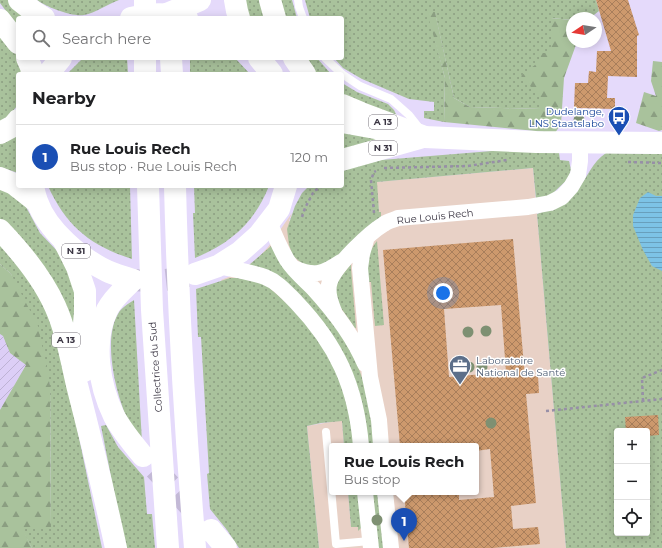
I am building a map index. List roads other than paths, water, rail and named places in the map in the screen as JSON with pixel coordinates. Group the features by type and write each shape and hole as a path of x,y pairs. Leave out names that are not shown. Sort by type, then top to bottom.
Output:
{"main road":[{"path":"19,0 41,16"},
{"path":"145,0 145,16"},
{"path":"142,16 174,12 200,0"},
{"path":"236,0 236,11 238,16"},
{"path":"270,0 274,16"},
{"path":"0,20 16,40"},
{"path":"28,60 32,72"},
{"path":"50,72 59,60"},
{"path":"145,60 146,72"},
{"path":"171,60 172,72"},
{"path":"296,60 304,72"},
{"name":"A 13","path":"344,106 360,114 425,136"},
{"path":"0,134 16,122"},
{"name":"N 31","path":"344,122 425,136 536,142 662,143"},
{"name":"N 31","path":"344,159 425,136"},
{"name":"N 31","path":"0,178 16,185"},
{"name":"N 31","path":"22,188 35,194 49,222 64,241 84,258 108,271 133,280 119,294 108,309 101,327 99,345 100,364 106,394 114,417 127,438 143,456"},
{"name":"Collectrice du Sud","path":"148,188 152,310 158,417 168,545"},
{"path":"175,188 179,309 195,548"},
{"path":"274,215 285,188"},
{"path":"196,274 218,266 240,252 259,234 297,188"},
{"name":"A 13","path":"0,230 20,251 40,278 56,307 65,334 98,467 116,548"},
{"name":"A 13","path":"64,241 77,267 85,291 82,348 84,372 98,467"},
{"path":"211,530 226,548"}],"street":[{"name":"Rue Louis Rech","path":"346,259 371,234 386,223 398,218 528,207 550,203 562,197 571,187 578,174 580,143"},
{"path":"274,215 276,240 288,261 336,314 346,328 360,352 370,377"},
{"path":"371,234 362,254 360,268 370,377 379,420 381,443"},
{"path":"294,268 310,274 319,274 329,270 346,259"},
{"path":"336,314 331,302 329,291 330,281 346,259"},
{"path":"218,266 266,278 282,288 312,319 328,340 343,369 354,399 361,443"},
{"path":"366,495 371,544"},
{"path":"386,495 390,548"}],"lane":[{"path":"298,0 302,16"},
{"path":"327,60 340,72"},
{"path":"344,75 360,86 391,99 409,115 425,136"},
{"path":"326,432 329,466"},
{"path":"332,495 336,544 371,544"}],"water":[{"path":"648,192 656,196 662,196 662,271 652,266 643,250 633,226 633,215 640,198"}],"tunnel":[{"path":"133,280 164,280 195,274"},
{"path":"155,469 200,517"}],"place":[{"name":"Dudelange, LNS Staatslabo","path":"619,136"},
{"name":"Laboratoire National de Santé","path":"460,386"},
{"name":"Rue Louis Rech","path":"404,541"}]}
